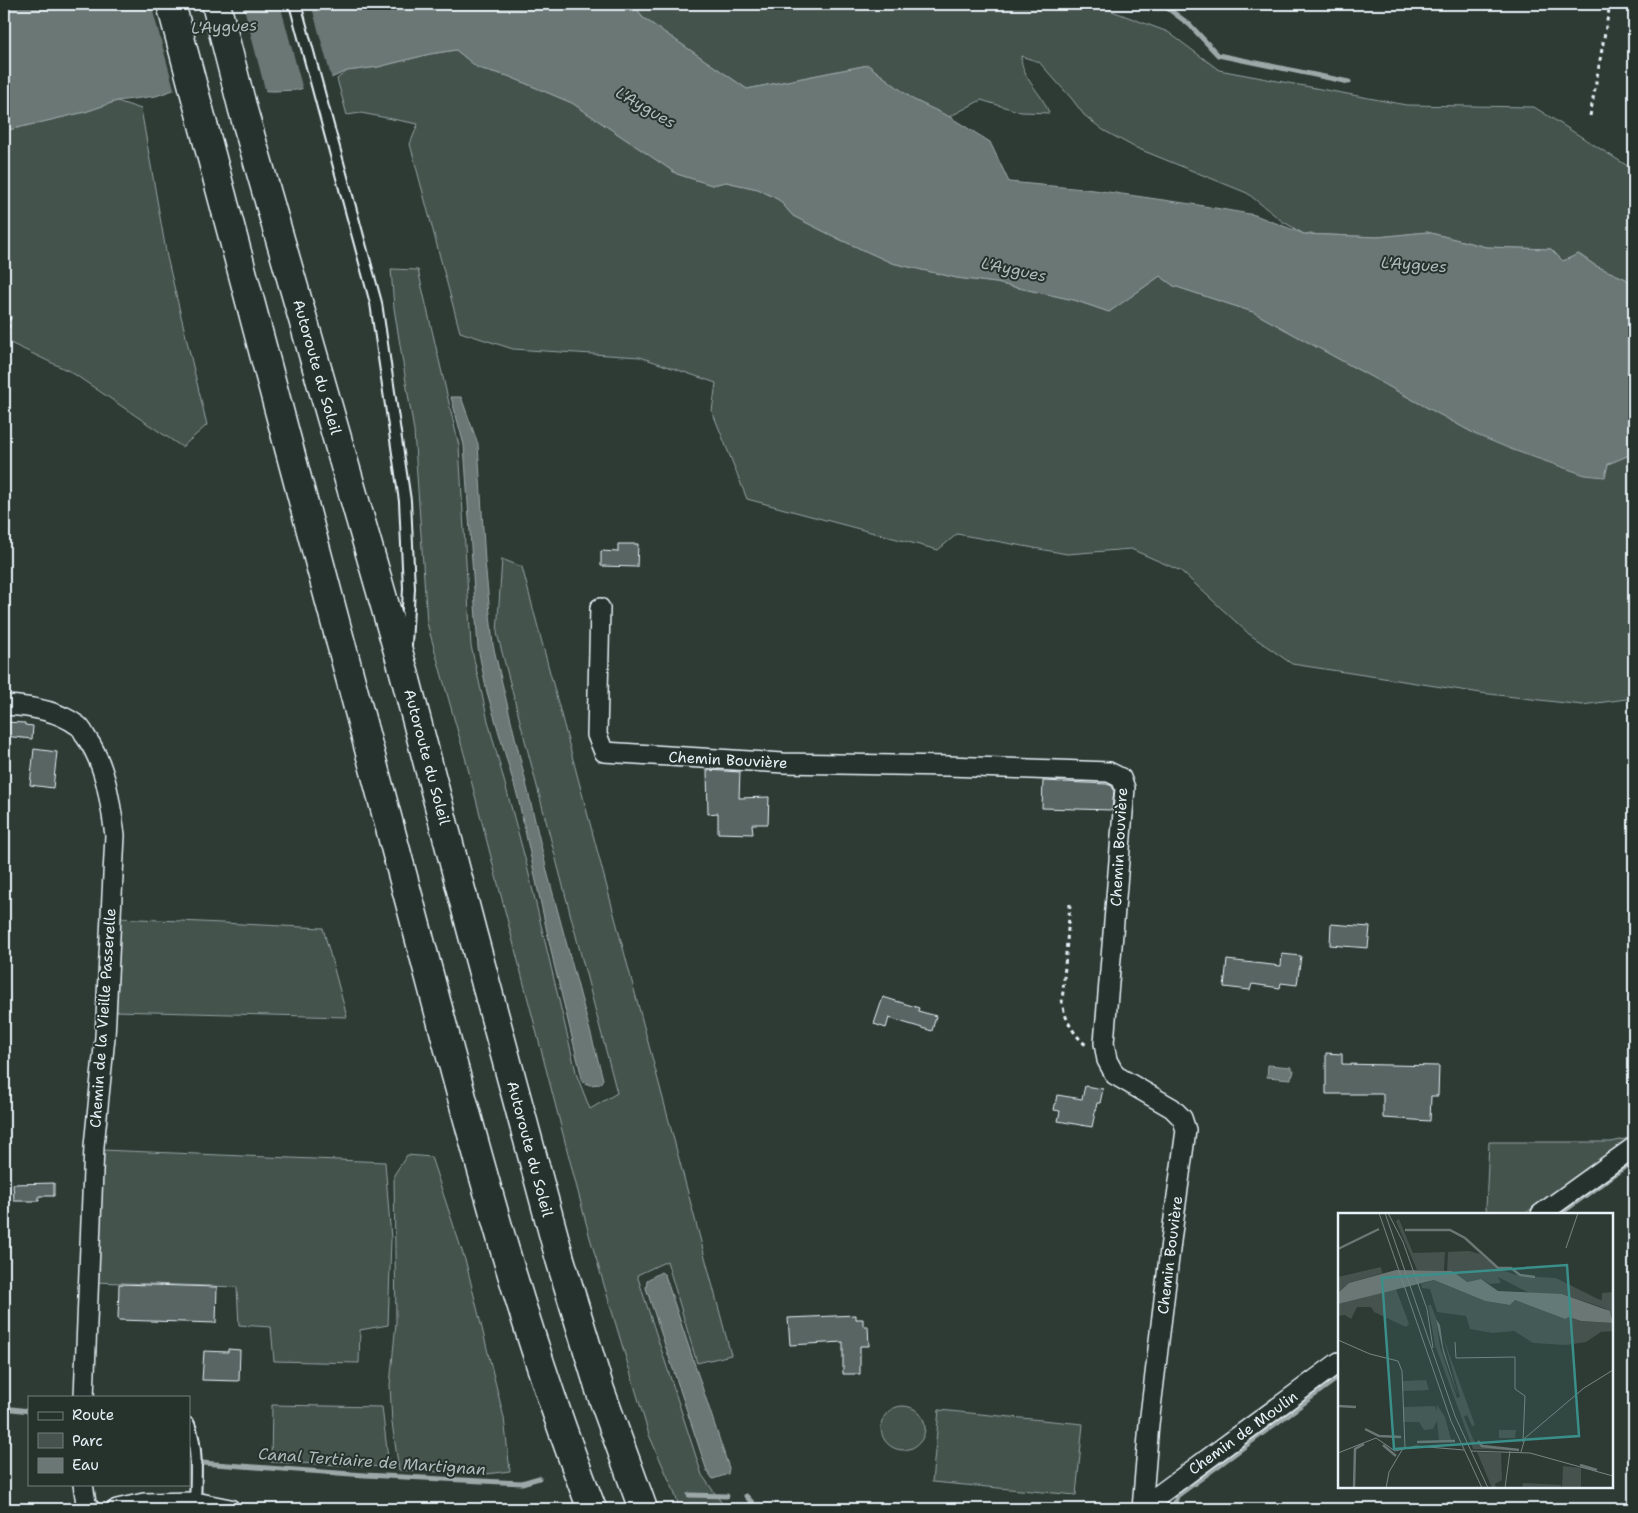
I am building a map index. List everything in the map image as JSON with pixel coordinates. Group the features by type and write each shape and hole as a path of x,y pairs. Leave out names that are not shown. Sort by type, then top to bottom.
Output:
{"highway":[{"path":"171,4 342,651 486,1184 521,1306 544,1377 566,1442 592,1509"},
{"name":"Autoroute du Soleil","path":"216,4 244,110 404,672 560,1259 600,1390 642,1509"}],"street":[{"name":"Chemin Bouvière","path":"600,608 597,736 604,752 783,764 948,766 1109,772 1121,778 1125,788 1104,1043 1107,1060 1115,1075 1172,1108 1182,1118 1186,1130 1158,1348 1142,1509"},
{"name":"Chemin de la Vieille Passerelle","path":"4,705 23,706 57,715 78,725 92,745 102,769 115,835 105,1037 94,1146 84,1396"},
{"path":"1542,1213 1634,1146"},
{"name":"Chemin de Moulin","path":"1152,1509 1160,1494 1338,1363"},
{"path":"83,1486 86,1503 90,1509"},
{"path":"116,1509 144,1503 195,1502 230,1509"}],"lane":[{"path":"295,4 376,303 405,500 409,588 404,672"},
{"path":"190,1426 193,1434 196,1481 195,1502"}],"path":[{"path":"1590,116 1610,4"},
{"path":"4,360 10,316"},
{"path":"1070,904 1062,1003 1065,1016 1071,1029 1084,1044 1098,1056 1107,1060"}],"green space":[{"path":"635,4 1096,5 1168,32 1219,70 1406,105 1534,107 1634,170 1634,286 1626,279 1596,266 1579,254 1563,261 1551,249 1486,247 1427,232 1378,237 1304,234 1282,221 1247,193 1134,147 1103,130 1084,115 1039,62 1021,56 1022,65 1028,79 1046,105 1049,113 1021,112 981,100 949,117 914,100 868,65 747,89 642,17"},
{"path":"456,50 478,68 508,76 572,103 677,174 712,185 726,182 758,189 779,200 793,216 892,263 957,278 996,283 1074,300 1109,312 1160,276 1174,286 1253,312 1477,435 1557,465 1605,476 1608,464 1627,456 1634,457 1634,698 1582,705 1481,693 1292,664 1249,634 1181,571 1131,549 1067,554 957,534 938,550 747,499 712,411 716,383 640,357 513,349 460,332 410,144 418,124 361,113 347,115 337,79 347,71 378,67 430,54"},
{"path":"117,101 141,109 167,257 207,425 182,447 71,372 4,340 4,131 85,112"},
{"path":"391,269 418,270 459,446 471,646 488,721 526,862 577,1076 590,1109 617,1093 497,633 502,559 522,567 731,1355 697,1363 667,1261 637,1275 702,1475 726,1509 680,1509 649,1435 590,1238 465,757 427,623 414,431 394,308"},
{"path":"119,918 323,928 347,1017 113,1011"},
{"path":"1634,1137 1525,1213 1488,1213 1486,1208 1489,1142 1611,1142"},
{"path":"102,1150 385,1162 391,1239 388,1325 360,1330 359,1363 274,1361 271,1327 239,1325 237,1287 94,1282"},
{"path":"407,1155 431,1157 466,1263 504,1418 510,1471 486,1474 399,1470 392,1423 390,1385 396,1322 394,1175"},
{"path":"272,1405 382,1407 389,1467 271,1462"},
{"path":"907,1406 919,1412 924,1419 924,1437 919,1444 912,1449 899,1450 887,1444 882,1437 881,1424 887,1412 894,1407"},
{"path":"939,1410 1083,1424 1076,1495 932,1482"}],"water":[{"name":"L'Aygues","path":"4,4 635,4 642,17 747,89 868,65 914,100 950,117 990,142 1009,182 1094,190 1255,215 1304,234 1378,237 1427,232 1486,247 1551,249 1563,261 1578,254 1596,266 1626,279 1634,286 1634,457 1627,456 1608,464 1605,477 1585,475 1513,450 1477,435 1253,312 1174,286 1160,276 1109,312 1074,300 996,283 957,278 892,263 793,216 779,200 758,189 726,182 712,185 677,174 572,103 508,76 478,68 456,50 430,54 378,67 347,71 297,90 179,88 156,96 117,101 85,112 4,131"},
{"path":"451,397 461,397 478,444 485,562 493,645 548,875 603,1079 600,1084 590,1085 583,1082 554,964 518,798 487,692 478,648 464,445"},
{"path":"1268,1065 1291,1067 1291,1070 1294,1070 1291,1079 1267,1077"},
{"path":"661,1272 665,1275 729,1468 728,1474 713,1479 707,1471 646,1288 647,1280"}],"pier":[{"path":"151,4 243,4 266,93 208,90 179,90 175,92"},
{"path":"280,4 311,4 332,80 303,90"}],"building":[{"path":"618,544 638,544 637,567 601,566 601,551 618,552"},
{"path":"4,722 25,723 25,725 33,726 32,739 4,736"},
{"path":"34,749 57,752 53,788 30,785"},
{"path":"707,770 740,772 739,798 769,797 768,824 752,824 753,834 718,833 718,813 708,814"},
{"path":"1043,781 1107,784 1112,786 1114,790 1112,810 1042,808"},
{"path":"1331,924 1370,927 1368,948 1330,945"},
{"path":"1282,954 1301,956 1297,985 1281,983 1280,988 1252,984 1250,990 1224,987 1227,960 1281,966"},
{"path":"883,997 919,1008 918,1011 936,1016 932,1031 889,1018 886,1028 874,1024"},
{"path":"1326,1053 1342,1054 1342,1064 1439,1066 1438,1096 1431,1096 1430,1121 1383,1118 1383,1094 1326,1094"},
{"path":"1085,1086 1103,1089 1100,1103 1097,1103 1092,1127 1058,1121 1060,1111 1054,1110 1057,1095 1082,1099"},
{"path":"54,1183 54,1196 39,1196 39,1201 14,1201 13,1184"},
{"path":"119,1284 217,1287 216,1323 118,1320"},
{"path":"856,1315 856,1319 863,1319 863,1326 868,1326 869,1346 860,1346 860,1374 843,1374 843,1342 790,1345 788,1318"},
{"path":"228,1349 240,1350 239,1381 202,1380 204,1351 228,1352"}],"waterway":[{"path":"1162,4 1190,25 1218,55 1349,82"},
{"path":"1561,1213 1634,1160"},
{"path":"1173,1509 1177,1496 1338,1378"},
{"name":"Canal Tertiaire de Martignan","path":"4,1408 28,1411"},
{"name":"Canal Tertiaire de Martignan","path":"202,1463 365,1475 522,1483 539,1478"},
{"path":"689,1495 727,1496"},
{"path":"746,1496 758,1509"}]}
